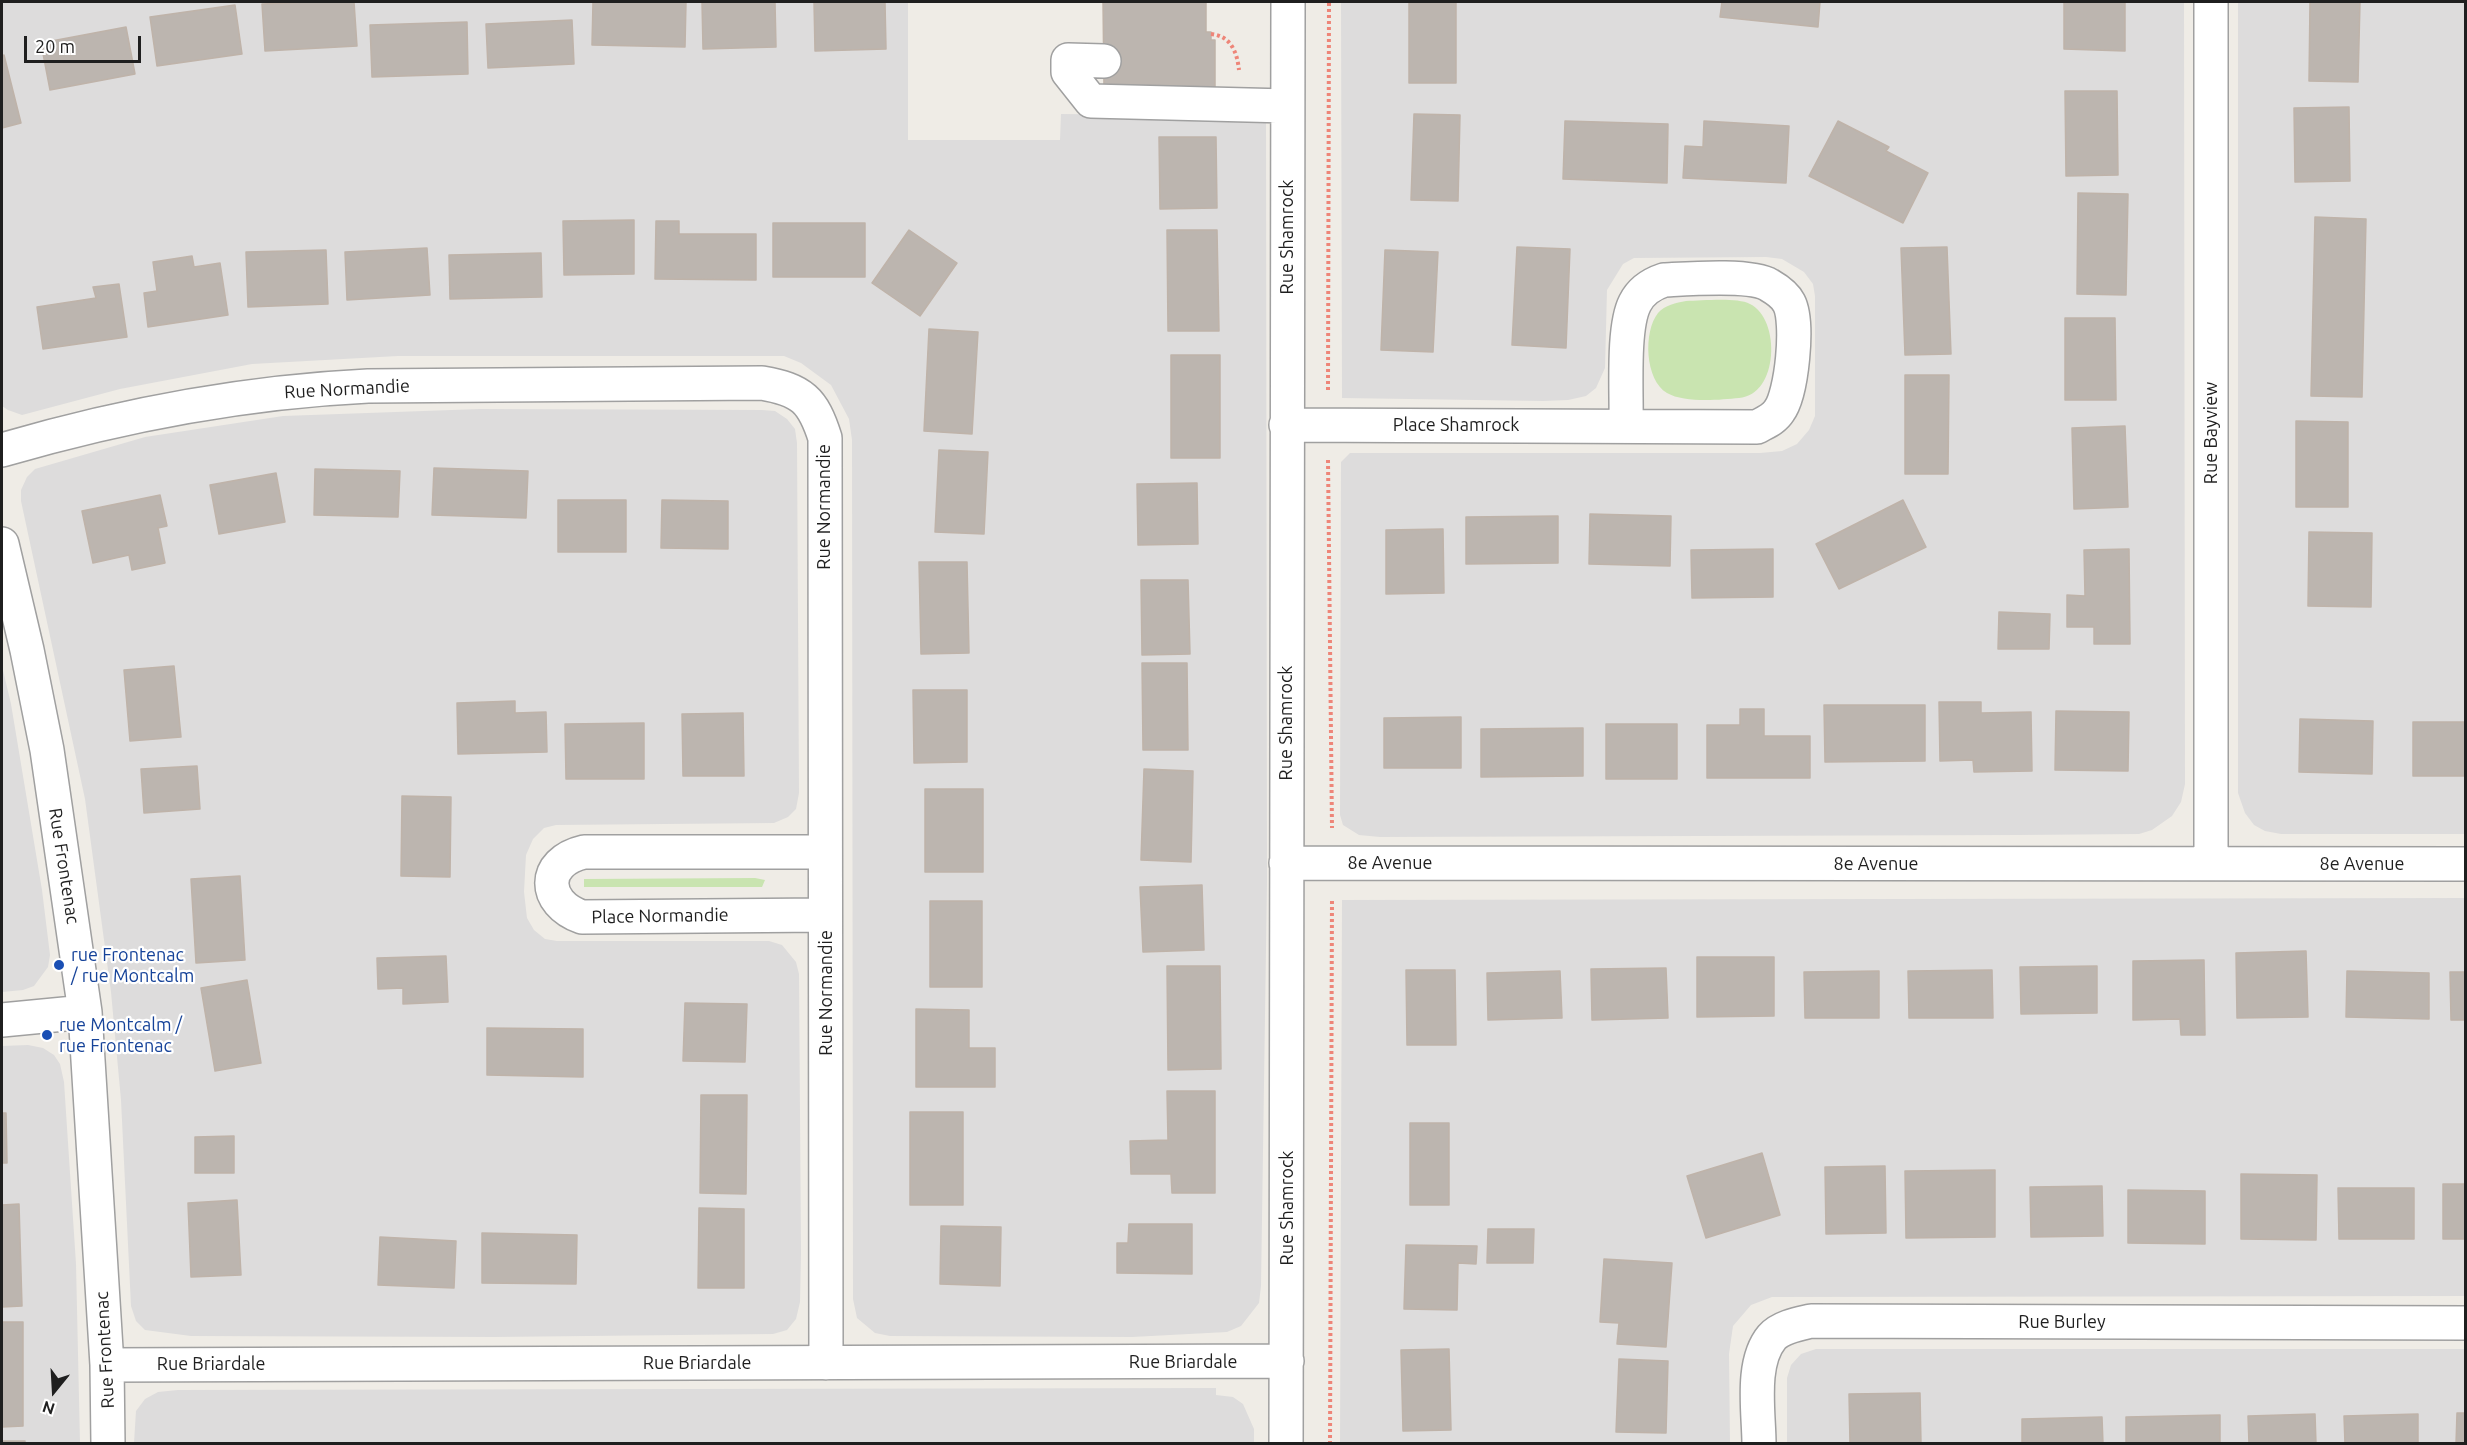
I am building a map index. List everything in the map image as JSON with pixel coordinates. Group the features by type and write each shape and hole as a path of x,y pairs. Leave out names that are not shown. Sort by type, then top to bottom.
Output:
{"street":[{"name":"Rue Shamrock","path":"1286,1443 1288,2"},
{"name":"Rue Bayview","path":"2211,2 2211,864"},
{"path":"1104,61 1068,60 1068,72 1091,101 1287,106"},
{"name":"Place Shamrock","path":"1286,425 1626,425 1738,428 1757,426 1772,419 1781,409 1787,394 1791,373 1793,321 1790,303 1779,291 1766,283 1749,280 1682,279 1664,280 1650,285 1635,302 1629,323 1626,425"},
{"name":"Rue Normandie","path":"2,450 132,416 307,389 368,386 762,383 784,387 803,396 818,415 825,438 826,1363"},
{"name":"Rue Frontenac","path":"2,544 27,650 47,750 85,1012 107,1365 108,1443"},
{"name":"Place Normandie","path":"824,852 584,852 568,856 556,867 552,884 556,901 567,912 582,917 825,915"},
{"name":"8e Avenue","path":"1286,863 2466,864"},
{"path":"2,1020 85,1012"},
{"name":"Rue Burley","path":"1759,1443 1759,1373 1763,1353 1773,1336 1791,1326 1811,1321 2466,1323"},
{"name":"Rue Briardale","path":"107,1365 1287,1361"}],"path":[{"path":"1328,391 1329,2"},
{"path":"1211,34 1222,36 1233,47 1240,75"},
{"path":"1328,454 1332,830"},
{"path":"1330,1443 1332,894"}],"shaded area":[{"path":"2,2 908,2 908,140 1060,140 1061,114 1266,116 1267,881 1261,1286 1259,1303 1241,1326 1227,1332 1132,1337 890,1336 875,1333 857,1318 853,1299 852,440 849,419 831,385 801,363 784,356 398,356 252,364 120,389 22,415 8,410 2,406"},
{"path":"1341,2 2184,2 2185,784 2181,802 2172,816 2152,830 2139,834 1380,837 1359,835 1343,825 1340,815 1341,462 1350,453 1760,453 1782,451 1797,444 1809,430 1815,416 1815,296 1813,284 1804,272 1782,259 1766,257 1634,258 1623,264 1607,290 1605,368 1596,388 1586,396 1568,400 1543,401 1342,398"},
{"path":"2238,2 2465,2 2465,834 2281,834 2265,831 2254,825 2245,813 2238,793"},
{"path":"480,409 762,410 775,411 787,419 795,429 797,443 799,793 796,809 788,817 774,823 556,825 544,828 533,839 526,855 524,892 527,918 534,930 545,939 557,941 769,941 782,945 796,962 799,974 801,1253 800,1302 796,1319 787,1330 773,1334 494,1337 191,1336 145,1330 136,1321 131,1306 121,1100 111,992 85,799 21,501 21,490 27,477 35,469 145,437 283,416"},
{"path":"2,666 11,704 42,890 50,955 48,967 34,986 23,990 2,992"},
{"path":"2465,898 2465,1296 1772,1297 1751,1305 1733,1326 1729,1354 1730,1443 1340,1444 1342,900"},
{"path":"28,1045 43,1048 54,1055 60,1064 64,1082 76,1264 80,1443 2,1443 2,1046"},
{"path":"1816,1349 2465,1349 2465,1443 1787,1443 1787,1378 1791,1365 1801,1354"},
{"path":"1216,1388 1216,1395 1233,1397 1243,1404 1254,1429 1254,1443 134,1443 136,1411 145,1399 158,1392 178,1390"}],"green space":[{"path":"1686,301 1744,302 1760,312 1771,340 1771,355 1768,371 1762,384 1752,394 1739,398 1692,400 1674,396 1660,387 1654,378 1649,355 1648,343 1653,321 1664,308"},
{"path":"755,878 765,880 762,887 584,887 584,879"}],"building":[{"path":"354,2 357,46 265,51 262,4"},
{"path":"593,2 686,2 685,47 592,45"},
{"path":"702,2 775,2 776,47 703,49"},
{"path":"814,2 885,2 886,49 815,51"},
{"path":"1103,2 1206,2 1206,32 1211,32 1211,40 1215,40 1215,87 1104,88"},
{"path":"1409,2 1456,2 1456,83 1409,83"},
{"path":"1722,2 1820,2 1818,27 1720,17"},
{"path":"2064,2 2125,2 2125,51 2064,49"},
{"path":"2310,2 2360,2 2358,82 2309,81"},
{"path":"235,5 242,54 157,66 150,17"},
{"path":"572,20 574,64 488,68 486,24"},
{"path":"467,22 468,74 372,77 370,25"},
{"path":"126,27 135,74 50,90 41,43"},
{"path":"4,55 21,123 2,128 2,56"},
{"path":"2065,91 2117,91 2118,175 2066,176"},
{"path":"2349,107 2350,181 2295,182 2294,108"},
{"path":"1414,114 1460,115 1458,201 1411,200"},
{"path":"1565,121 1668,124 1667,183 1563,179"},
{"path":"1704,121 1789,126 1786,183 1683,178 1685,146 1703,147"},
{"path":"1838,121 1889,147 1886,151 1928,173 1903,223 1809,176"},
{"path":"1159,137 1216,137 1217,208 1160,209"},
{"path":"2078,193 2128,194 2126,295 2077,294"},
{"path":"2315,217 2366,219 2362,397 2311,396"},
{"path":"634,220 634,274 564,275 563,221"},
{"path":"656,221 679,221 679,234 756,234 756,280 655,279"},
{"path":"773,223 865,223 865,277 773,277"},
{"path":"909,230 957,263 920,316 872,283"},
{"path":"1167,230 1217,230 1219,331 1168,331"},
{"path":"1517,247 1570,249 1566,348 1512,345"},
{"path":"1947,247 1951,354 1905,355 1901,248"},
{"path":"427,248 430,295 347,300 345,252"},
{"path":"326,250 328,304 248,307 246,252"},
{"path":"1385,250 1438,252 1433,352 1381,350"},
{"path":"541,253 542,297 450,299 449,255"},
{"path":"192,256 194,267 220,263 228,315 148,327 144,293 157,291 153,262"},
{"path":"119,284 127,337 43,349 37,307 96,298 93,287"},
{"path":"2065,318 2115,318 2116,400 2065,400"},
{"path":"929,329 978,332 972,434 924,431"},
{"path":"1171,355 1220,355 1220,458 1171,458"},
{"path":"1905,375 1949,375 1948,474 1905,474"},
{"path":"2296,421 2348,422 2348,507 2296,507"},
{"path":"2125,426 2128,507 2074,509 2072,428"},
{"path":"939,450 988,452 984,534 935,532"},
{"path":"434,468 528,471 526,518 432,515"},
{"path":"315,469 400,471 398,517 314,515"},
{"path":"276,473 285,522 219,534 210,485"},
{"path":"1197,483 1198,544 1138,545 1137,484"},
{"path":"160,495 167,526 158,528 165,563 132,570 129,555 93,563 82,511"},
{"path":"558,500 626,500 626,552 558,552"},
{"path":"662,500 728,501 728,549 661,548"},
{"path":"1903,500 1926,547 1839,589 1816,544"},
{"path":"1590,514 1671,516 1670,566 1589,564"},
{"path":"1558,516 1558,563 1466,564 1466,517"},
{"path":"1443,529 1444,593 1386,594 1386,530"},
{"path":"2309,532 2372,533 2371,607 2308,606"},
{"path":"1773,549 1773,597 1692,598 1691,550"},
{"path":"2129,549 2130,644 2094,644 2094,627 2067,627 2067,595 2085,596 2084,550"},
{"path":"919,562 967,562 969,653 921,654"},
{"path":"1141,580 1188,580 1190,654 1142,655"},
{"path":"1999,612 2050,614 2049,649 1998,649"},
{"path":"1142,663 1187,663 1188,750 1143,750"},
{"path":"174,666 181,737 130,741 124,670"},
{"path":"913,690 967,690 967,762 914,763"},
{"path":"515,701 515,713 546,712 547,752 458,754 457,703"},
{"path":"1939,702 1981,702 1981,713 2031,712 2032,771 1974,772 1973,760 1940,761"},
{"path":"1824,705 1925,705 1925,761 1825,762"},
{"path":"1740,709 1764,709 1764,736 1810,736 1810,778 1707,778 1707,725 1740,725"},
{"path":"2056,711 2129,712 2128,771 2055,770"},
{"path":"743,713 744,776 683,776 682,714"},
{"path":"1461,717 1461,768 1384,768 1384,718"},
{"path":"2300,719 2373,721 2372,774 2299,772"},
{"path":"2413,722 2466,722 2466,776 2413,776"},
{"path":"644,723 644,779 566,779 565,724"},
{"path":"1606,724 1677,724 1677,779 1606,779"},
{"path":"1583,728 1583,776 1481,777 1481,729"},
{"path":"197,766 200,809 144,813 141,769"},
{"path":"1144,769 1193,771 1191,862 1141,860"},
{"path":"925,789 983,789 983,872 925,872"},
{"path":"402,796 451,797 450,877 401,876"},
{"path":"240,876 245,960 196,963 191,879"},
{"path":"1202,885 1204,950 1143,952 1140,887"},
{"path":"930,901 982,901 982,987 930,987"},
{"path":"2306,951 2308,1017 2237,1018 2236,953"},
{"path":"446,956 448,1002 403,1004 403,988 378,989 377,958"},
{"path":"1697,957 1774,957 1774,1016 1697,1017"},
{"path":"2204,960 2205,1035 2181,1035 2180,1019 2133,1020 2133,961"},
{"path":"1167,966 1220,966 1221,1069 1168,1070"},
{"path":"2097,966 2097,1013 2021,1014 2020,967"},
{"path":"1666,968 1668,1018 1592,1020 1591,969"},
{"path":"1406,970 1455,970 1456,1045 1407,1045"},
{"path":"1992,970 1993,1018 1909,1018 1908,971"},
{"path":"1560,971 1562,1018 1488,1020 1487,973"},
{"path":"1879,971 1879,1018 1805,1018 1804,972"},
{"path":"2347,971 2429,973 2429,1019 2346,1017"},
{"path":"2450,972 2466,972 2466,1020 2451,1020"},
{"path":"247,980 261,1063 215,1071 201,988"},
{"path":"685,1003 747,1004 745,1062 683,1061"},
{"path":"916,1009 969,1010 969,1048 995,1048 995,1087 916,1087"},
{"path":"487,1028 583,1029 583,1077 487,1075"},
{"path":"1167,1091 1215,1091 1215,1193 1172,1193 1171,1174 1131,1174 1130,1141 1168,1140"},
{"path":"701,1095 747,1095 746,1194 700,1193"},
{"path":"910,1112 963,1112 963,1205 910,1205"},
{"path":"2,1113 6,1113 7,1163 2,1163"},
{"path":"1410,1123 1449,1123 1449,1205 1410,1205"},
{"path":"234,1136 234,1173 195,1173 195,1137"},
{"path":"1762,1153 1780,1215 1706,1238 1687,1176"},
{"path":"1885,1166 1886,1233 1826,1234 1825,1167"},
{"path":"1995,1170 1995,1237 1906,1238 1905,1171"},
{"path":"2241,1174 2317,1175 2316,1240 2241,1239"},
{"path":"2443,1184 2466,1184 2466,1239 2443,1239"},
{"path":"2102,1186 2103,1236 2031,1237 2030,1187"},
{"path":"2338,1188 2414,1188 2414,1239 2339,1239"},
{"path":"2128,1190 2205,1191 2205,1244 2128,1243"},
{"path":"237,1200 241,1275 191,1277 188,1203"},
{"path":"19,1204 22,1306 2,1307 2,1205"},
{"path":"699,1208 744,1209 744,1288 698,1288"},
{"path":"1129,1224 1192,1224 1192,1274 1117,1273 1117,1243 1128,1243"},
{"path":"941,1226 1001,1227 1000,1286 940,1284"},
{"path":"1488,1229 1534,1229 1533,1263 1487,1263"},
{"path":"482,1233 577,1235 576,1284 482,1283"},
{"path":"380,1237 456,1241 454,1288 378,1285"},
{"path":"1406,1245 1477,1246 1476,1264 1458,1263 1457,1310 1404,1309"},
{"path":"1604,1259 1672,1263 1666,1347 1617,1344 1619,1323 1600,1322"},
{"path":"2,1322 23,1322 23,1426 2,1427"},
{"path":"1449,1349 1451,1430 1403,1431 1401,1350"},
{"path":"1619,1359 1668,1361 1666,1433 1616,1432"},
{"path":"1920,1393 1921,1444 1850,1444 1849,1394"},
{"path":"2457,1413 2466,1413 2466,1444 2456,1444"},
{"path":"2315,1414 2316,1444 2249,1444 2248,1416"},
{"path":"2418,1414 2418,1444 2345,1444 2344,1416"},
{"path":"2220,1415 2220,1444 2126,1444 2126,1417"},
{"path":"2102,1417 2103,1444 2022,1444 2022,1419"},
{"path":"2,1441 25,1441 25,1444 2,1444"}],"place":[{"name":"rue Frontenac / rue Montcalm","path":"59,965"},
{"name":"rue Montcalm / rue Frontenac","path":"47,1035"}]}
